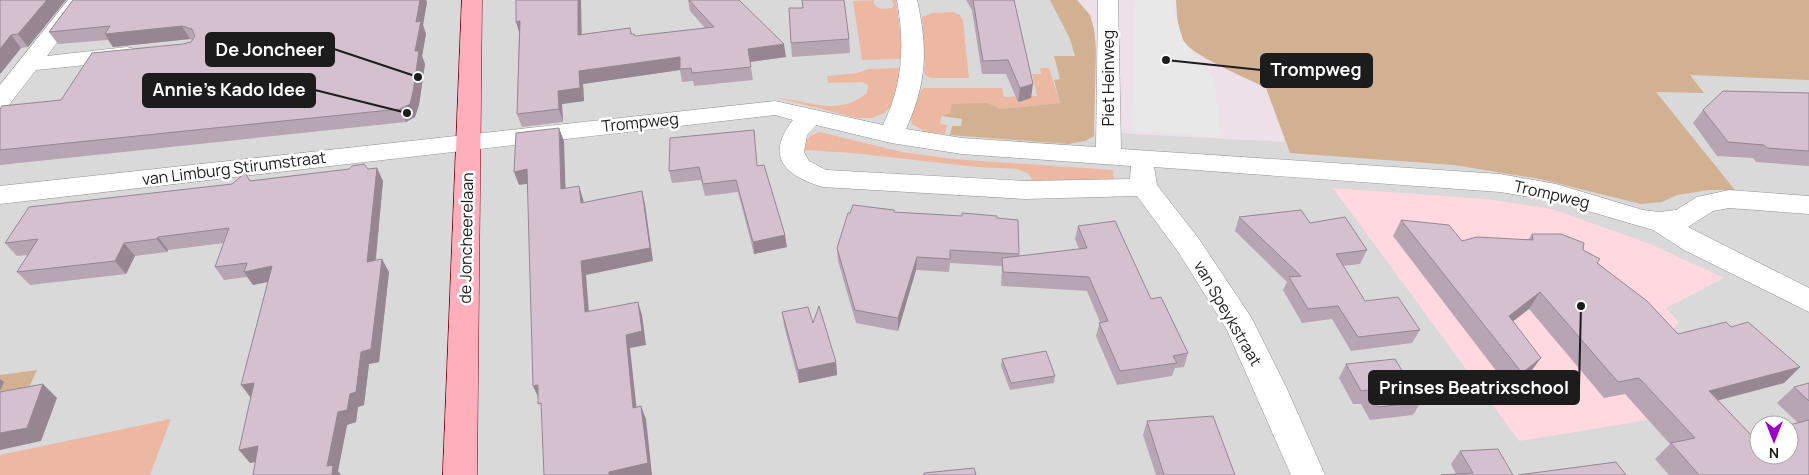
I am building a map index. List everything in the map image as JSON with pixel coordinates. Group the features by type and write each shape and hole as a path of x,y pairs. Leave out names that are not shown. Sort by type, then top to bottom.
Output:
{"main road":[{"name":"de Joncheerelaan","path":"460,475 472,0"}],"street":[{"path":"0,102 80,0"},
{"path":"891,135 906,106 915,62 911,18 907,0"},
{"name":"Piet Heinweg","path":"1108,0 1107,124 1109,155"},
{"path":"31,64 150,52"},
{"name":"Trompweg","path":"468,141 756,109 790,110 891,135 962,146 1500,183 1556,193 1642,219 1659,221 1682,219 1706,203 1722,200 1809,204"},
{"path":"811,116 799,126 791,141 790,155 798,166 808,174 823,178 1025,190 1144,187 1142,158"},
{"name":"van Limburg Stirumstraat","path":"0,195 468,141"},
{"name":"van Speykstraat","path":"1144,187 1189,246 1240,325 1271,389 1308,475"},
{"path":"1659,221 1694,243 1809,301"}],"shaded area":[{"path":"0,0 1079,0 1077,131 1381,147 1611,51 1809,64 1809,475 0,475"},
{"path":"874,0 876,6 884,9 892,8 894,5 891,0 896,0 903,55 899,59 862,60 853,1"},
{"path":"1050,0 1077,0 1090,15 1094,29 1096,49 1094,136 1085,141 1069,144 950,135 952,126 961,126 962,119 942,116 950,113 952,104 988,103 1001,109 1060,103 1054,80 1060,79 1054,56 1075,56 1070,39"},
{"path":"1135,0 1171,0 1183,40 1214,79 1221,138 1132,130"},
{"path":"1176,0 1809,0 1809,80 1690,75 1704,93 1656,92 1735,190 1709,190 1677,195 1662,202 1641,204 1540,179 1454,165 1290,153 1266,88 1210,61 1190,48 1184,42 1180,33"},
{"path":"953,12 960,15 963,21 969,78 930,78 925,75 922,17 933,13"},
{"path":"897,68 903,72 891,107 873,118 857,118 778,98 824,106 845,104 867,93 868,85 862,82 828,83 827,76 857,73 869,69"},
{"path":"1040,68 1049,68 1060,103 1001,109 988,103 942,116 940,124 947,125 945,134 926,132 912,124 911,116 921,90 924,88 1002,88 1004,97 1037,96 1032,74 1041,74"},
{"path":"820,132 902,152 953,159 1113,170 1114,181 1033,182 1029,174 1017,169 977,167 852,153 804,150 809,138"},
{"path":"1333,188 1485,199 1552,209 1650,244 1724,278 1666,308 1679,323 1668,333 1697,412 1519,441"},
{"path":"37,370 15,417 0,420 0,375"},
{"path":"171,419 150,475 0,475 0,455"}],"building":[{"path":"0,0 47,0 18,34 11,35 0,49"},
{"path":"73,0 420,0 416,22 421,21 415,51 419,51 410,104 400,109 0,150 0,109 2,106 61,100 92,53 183,44 191,42 195,36 192,29 182,26 105,34 110,26 49,32"},
{"path":"516,0 578,0 578,35 630,28 631,34 635,36 714,27 689,0 739,0 784,44 748,49 751,67 692,73 691,68 680,69 680,57 579,71 580,88 558,91 559,109 517,114 520,21 516,22"},
{"path":"802,0 844,0 849,39 791,43 789,8 803,8"},
{"path":"973,0 1014,0 1033,84 1020,88 1008,60 983,61"},
{"path":"1723,91 1809,93 1809,151 1767,148 1764,145 1728,142 1703,110"},
{"path":"559,128 561,189 579,186 581,203 642,191 650,248 581,261 585,312 638,302 642,331 626,335 633,408 641,406 648,463 609,472 609,475 544,475 541,403 538,404 538,385 533,386 527,169 514,172 516,133"},
{"path":"754,130 757,166 764,165 785,235 753,242 736,180 703,184 699,167 669,171 670,138"},
{"path":"364,164 368,169 377,168 367,262 382,259 371,349 361,352 356,392 350,394 347,410 338,412 327,466 333,465 332,475 253,475 258,446 239,450 254,383 241,385 272,266 244,272 247,263 215,267 229,228 124,243 115,261 17,272 38,239 5,243 29,207 232,184 245,173 250,181 349,169 352,166"},
{"path":"853,205 894,210 894,212 962,216 962,213 1018,220 1019,254 950,250 950,259 917,257 898,318 855,310 837,248 848,213 850,213"},
{"path":"1301,210 1310,223 1345,217 1367,250 1336,254 1365,301 1398,297 1420,330 1358,337 1338,306 1308,309 1289,277 1301,276 1239,217"},
{"path":"1401,220 1449,225 1462,241 1477,237 1533,240 1532,234 1561,234 1584,243 1583,250 1600,259 1597,263 1647,301 1678,334 1726,322 1731,327 1748,322 1800,367 1709,391 1749,433 1749,465 1799,465 1799,422 1809,420 1809,475 1699,475 1671,443 1695,438 1639,378 1618,382 1540,292 1509,316 1541,358 1522,373"},
{"path":"1115,221 1151,299 1161,297 1188,353 1173,356 1177,363 1120,371 1099,323 1108,321 1089,277 1003,272 1002,258 1087,248 1078,226"},
{"path":"819,306 836,362 798,370 782,312 808,307 813,323"},
{"path":"1046,351 1055,376 1011,383 1002,359"},
{"path":"1395,359 1421,402 1378,407 1369,390 1361,391 1346,364"},
{"path":"1809,383 1809,401 1794,387"},
{"path":"43,384 27,428 0,433 0,392"},
{"path":"1213,416 1235,475 1164,475 1147,421"},
{"path":"1498,449 1513,475 1441,475 1473,473 1460,451"},
{"path":"1616,462 1626,475 1518,475"},
{"path":"974,468 976,475 924,475 924,473"}],"place":[{"name":"Trompweg","path":"1166,60"},
{"name":"De Joncheer","path":"418,77"},
{"name":"Annie's Kado Idee","path":"407,113"},
{"name":"Prinses Beatrixschool","path":"1581,306"}]}
